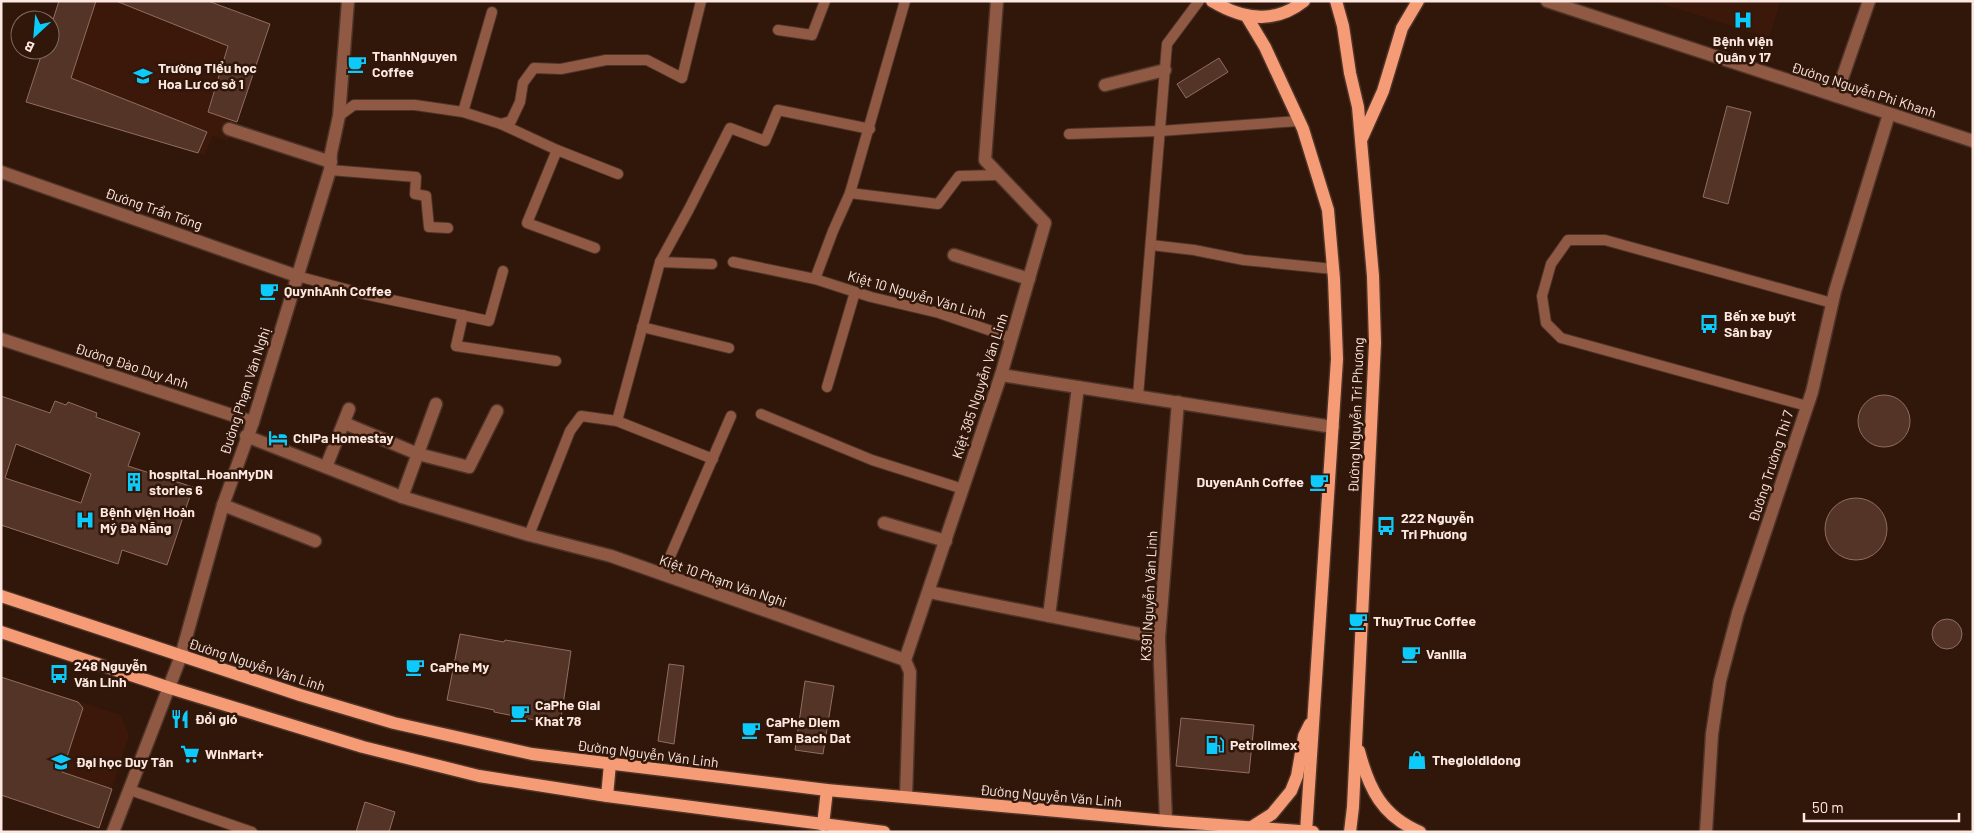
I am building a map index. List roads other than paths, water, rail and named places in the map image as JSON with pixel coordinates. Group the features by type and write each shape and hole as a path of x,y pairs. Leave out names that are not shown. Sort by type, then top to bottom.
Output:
{"main road":[{"path":"1212,1 1229,11 1247,17 1281,14 1304,1"},
{"name":"Đường Nguyễn Tri Phương","path":"1336,1 1343,26 1350,73 1358,107 1373,276 1375,343 1350,832"},
{"path":"1361,141 1383,91 1402,28 1418,1"},
{"name":"Đường Nguyễn Tri Phương","path":"1247,17 1265,47 1299,121 1328,210 1333,269 1337,359 1313,717 1308,831"},
{"name":"Đường Nguyễn Văn Linh","path":"1,596 300,695 394,723 532,754 827,790 1166,822 1308,831"},
{"path":"1,632 170,688 363,747 438,766 526,784 607,796 884,832"},
{"path":"1250,828 1272,814 1291,791 1297,776 1304,736 1313,717"},
{"path":"1356,739 1364,769 1374,794 1389,813 1420,832"},
{"path":"607,796 610,764"},
{"path":"823,825 827,790"}],"street":[{"name":"Đường Phạm Văn Nghị","path":"113,832 182,656 223,505 252,422 330,166 339,116 348,1"},
{"name":"Kiệt 385 Nguyễn Văn Linh","path":"905,660 1001,375 1045,223 984,160 998,1"},
{"name":"Đường Nguyễn Phi Khanh","path":"1547,1 1973,142"},
{"path":"1836,96 1869,1"},
{"path":"1105,85 1166,70"},
{"name":"Đường Trường Thi 7","path":"1706,832 1712,734 1720,681 1738,614 1807,406 1832,303 1889,114"},
{"path":"229,129 330,166"},
{"name":"Đường Trần Tống","path":"1,172 297,276"},
{"path":"954,255 1029,279"},
{"name":"Đường Đào Duy Anh","path":"1,339 252,422"},
{"path":"1001,375 1333,427"},
{"path":"1049,616 1078,387"},
{"name":"K391 Nguyễn Văn Linh","path":"1166,822 1160,638 1178,402"},
{"path":"402,496 436,404"},
{"path":"326,467 349,409"},
{"path":"344,423 418,454 469,467 498,411"},
{"name":"Kiệt 10 Phạm Văn Nghi","path":"246,436 402,496 611,556 905,660"},
{"path":"223,505 315,541"},
{"path":"884,523 946,542"},
{"path":"929,592 1160,638"},
{"path":"905,660 910,672 906,797"}],"lane":[{"path":"501,124 511,121 520,102 523,83 534,68 561,69 606,60 647,60 682,78 701,1"},
{"path":"778,30 812,36 825,1"},
{"path":"815,279 850,193 870,129 905,1"},
{"path":"1138,396 1168,44 1199,1"},
{"path":"463,112 492,12"},
{"path":"339,116 354,105 415,105 463,112 501,124 557,150 618,174"},
{"path":"617,421 660,262 730,128 765,141 778,110 870,129"},
{"path":"1069,134 1160,131 1299,121"},
{"path":"557,150 527,223 595,248"},
{"path":"330,166 416,177 415,194 426,196 429,227 448,228"},
{"path":"850,193 938,204 959,176 999,175"},
{"path":"1807,406 1561,338 1546,323 1542,296 1551,264 1568,240 1605,240 1832,303"},
{"path":"1151,245 1194,250 1244,260 1333,269"},
{"path":"660,262 712,264"},
{"name":"Kiệt 10 Nguyễn Văn Linh","path":"733,262 815,279 855,292 939,313 1012,338"},
{"path":"297,276 364,294 489,321 503,271"},
{"path":"828,387 855,292"},
{"path":"463,315 456,346 556,361"},
{"path":"642,327 730,348"},
{"path":"760,414 872,460 963,489"},
{"path":"529,534 570,431 581,416 617,421 713,459"},
{"path":"662,575 731,416"},
{"path":"130,790 252,832"}],"place":[{"name":"Bệnh viện Quân y 17","path":"1743,20"},
{"name":"ThanhNguyen Coffee","path":"357,64"},
{"name":"Trường Tiểu học Hoa Lư cơ sở 1","path":"143,76"},
{"name":"QuynhAnh Coffee","path":"269,291"},
{"name":"Bến xe buýt Sân bay","path":"1709,324"},
{"name":"ChiPa Homestay","path":"278,438"},
{"name":"hospital_HoanMyDN stories 6","path":"134,482"},
{"name":"DuyenAnh Coffee","path":"1319,482"},
{"name":"Bệnh viện Hoàn Mỹ Đà Nẵng","path":"85,520"},
{"name":"222 Nguyễn Tri Phương","path":"1386,526"},
{"name":"ThuyTruc Coffee","path":"1358,621"},
{"name":"Vanilla","path":"1411,654"},
{"name":"CaPhe My","path":"415,667"},
{"name":"248 Nguyễn Văn Linh","path":"59,674"},
{"name":"CaPhe Giai Khat 78","path":"520,713"},
{"name":"Đổi gió","path":"180,719"},
{"name":"CaPhe Diem Tam Bach Dat","path":"751,730"},
{"name":"Petrolimex","path":"1215,745"},
{"name":"WinMart+","path":"190,754"},
{"name":"Thegioididong","path":"1417,760"},
{"name":"Đại học Duy Tân","path":"61,762"}]}
